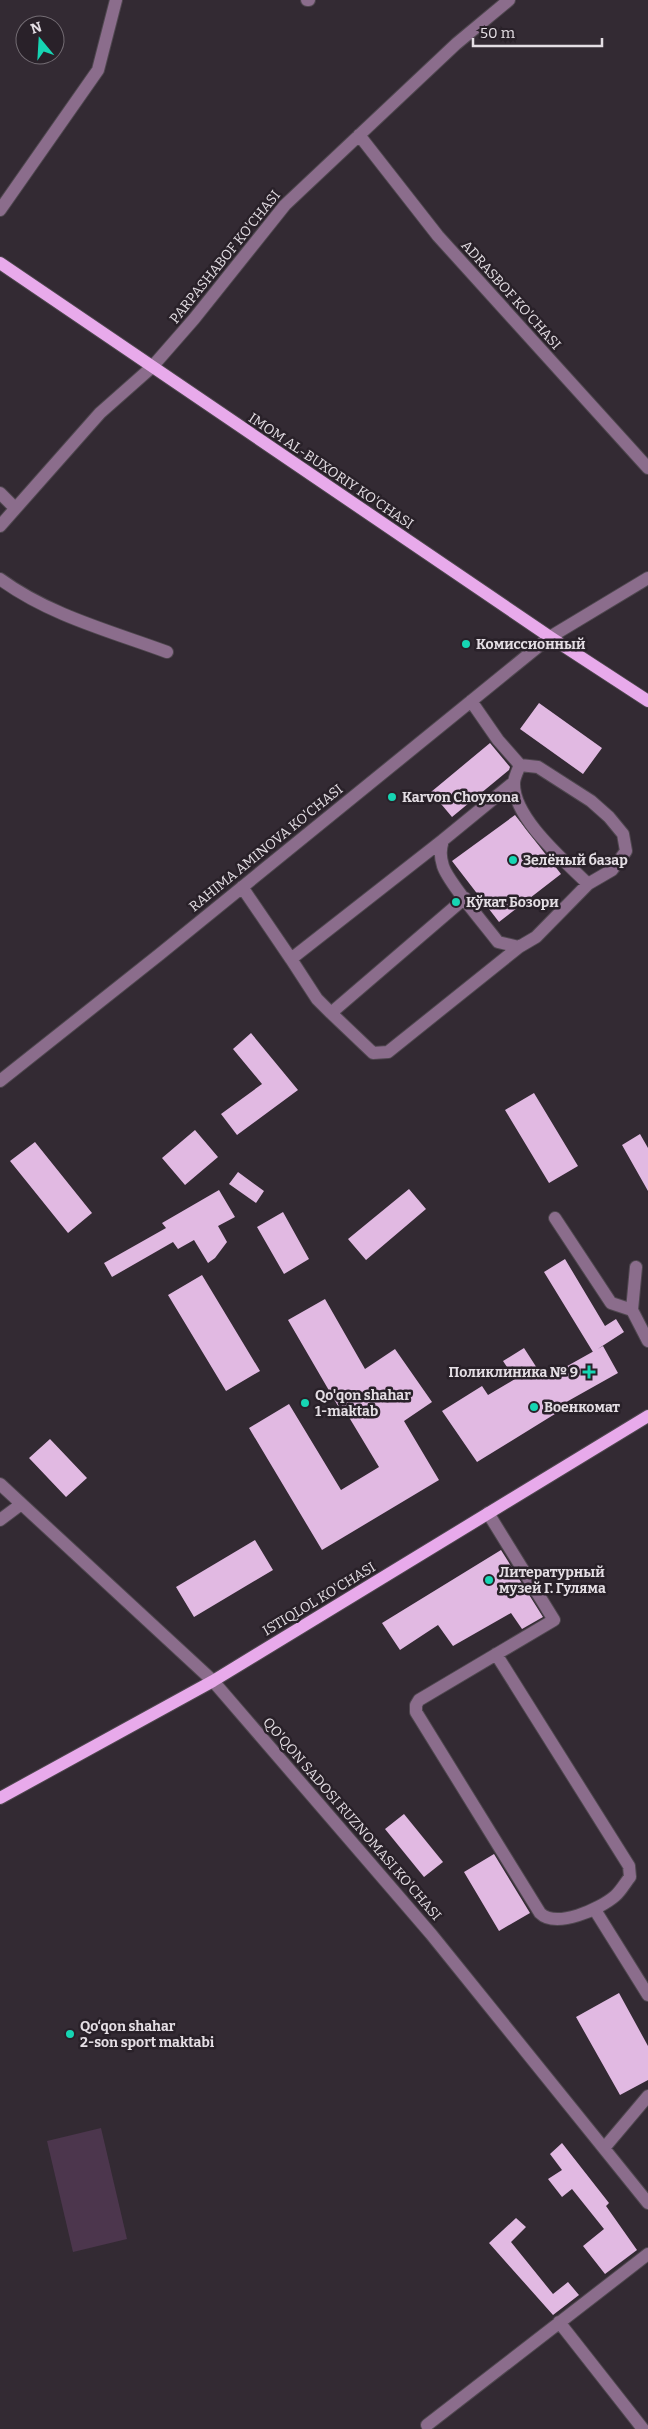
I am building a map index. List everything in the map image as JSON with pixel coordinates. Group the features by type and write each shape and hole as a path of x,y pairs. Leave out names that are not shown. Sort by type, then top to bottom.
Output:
{"main road":[{"name":"IMOM AL-BUXORIY KO'CHASI","path":"0,262 550,637 648,701"},
{"name":"ISTIQLOL KO'CHASI","path":"0,1798 213,1681 648,1416"}],"street":[{"path":"0,210 98,70 116,0"},
{"name":"PARPASHABOF KO'CHASI","path":"0,526 100,414 152,367 194,319 285,204 456,44 508,0"},
{"name":"ADRASBOF KO'CHASI","path":"359,135 438,236 648,468"},
{"path":"0,493 15,508"},
{"name":"RAHIMA AMINOVA KO'CHASI","path":"0,1081 242,888 550,637 648,578"},
{"path":"0,579 45,607 167,652"},
{"path":"242,888 317,999 373,1053 388,1052 519,947 536,937 588,884 612,870 626,851 622,834 609,817 591,801 538,767 520,765 498,740 471,701"},
{"path":"520,765 514,782 518,806 550,847 588,884"},
{"path":"291,959 514,782"},
{"path":"443,840 440,852 444,869 498,942 519,947"},
{"path":"331,1013 465,898"},
{"path":"555,1218 612,1303 632,1310"},
{"path":"636,1267 632,1310 648,1340"},
{"name":"QO'QON SADOSI RUZNOMASI KO'CHASI","path":"0,1484 213,1681 431,1934 605,2147 648,2203"},
{"path":"0,1520 20,1504"},
{"path":"488,1513 554,1620 496,1654 419,1700 416,1705 416,1712 540,1913 545,1918 556,1920 595,1910 616,1895 630,1877 629,1866 496,1654"},
{"path":"595,1910 648,1995"},
{"path":"605,2147 648,2096"},
{"path":"427,2425 648,2254"},
{"path":"559,2322 643,2429"}],"shaded area":[{"path":"101,2128 127,2239 73,2252 47,2141"}],"building":[{"path":"539,703 602,748 583,774 520,729"},
{"path":"490,743 510,767 509,770 452,817 431,792"},
{"path":"515,815 561,874 499,922 452,861"},
{"path":"251,1033 298,1090 237,1135 221,1114 262,1084 233,1049"},
{"path":"534,1093 578,1166 549,1183 505,1110"},
{"path":"195,1130 218,1157 185,1185 162,1158"},
{"path":"640,1134 648,1148 648,1191 622,1145"},
{"path":"35,1142 92,1213 68,1233 10,1161"},
{"path":"238,1172 264,1191 256,1203 229,1184"},
{"path":"409,1189 426,1209 366,1260 348,1239"},
{"path":"219,1190 235,1217 218,1226 227,1242 215,1258 208,1263 194,1240 178,1249 173,1242 112,1277 104,1263 166,1228 162,1223"},
{"path":"283,1212 309,1259 284,1274 257,1227"},
{"path":"565,1259 605,1326 616,1319 624,1332 593,1352 544,1272"},
{"path":"202,1275 260,1371 226,1391 168,1295"},
{"path":"325,1299 365,1369 395,1349 432,1402 404,1421 439,1480 322,1550 249,1428 289,1404 341,1490 379,1467 341,1404 338,1406 288,1320"},
{"name":"Военкомат","path":"603,1346 618,1373 561,1405 563,1409 477,1462 442,1411 482,1386 488,1395 515,1379 503,1361 524,1348 544,1379"},
{"path":"50,1439 87,1478 66,1497 29,1458"},
{"path":"255,1540 273,1570 194,1617 176,1587"},
{"name":"Литературный музей Г. Гуляма","path":"501,1550 543,1617 522,1629 511,1613 453,1646 438,1625 400,1650 382,1623"},
{"path":"404,1814 443,1862 424,1877 385,1829"},
{"path":"494,1854 530,1913 499,1931 464,1872"},
{"path":"619,1993 648,2046 648,2080 620,2095 576,2017"},
{"path":"562,2143 609,2203 606,2206 637,2250 605,2274 583,2246 604,2229 572,2189 562,2197 548,2179 562,2170 550,2154"},
{"path":"516,2218 526,2227 511,2242 553,2294 568,2282 579,2295 553,2315 489,2243"}],"place":[{"name":"Комиссионный","path":"466,644"},
{"name":"Karvon Choyxona","path":"392,797"},
{"name":"Зелёный базар","path":"513,860"},
{"name":"Кўкат Бозори","path":"456,902"},
{"name":"Поликлиника № 9","path":"589,1372"},
{"name":"Qo'qon shahar 1-maktab","path":"305,1403"},
{"name":"Военкомат","path":"534,1407"},
{"name":"Литературный музей Г. Гуляма","path":"489,1580"},
{"name":"Qo‘qon shahar 2-son sport maktabi","path":"70,2034"}]}
